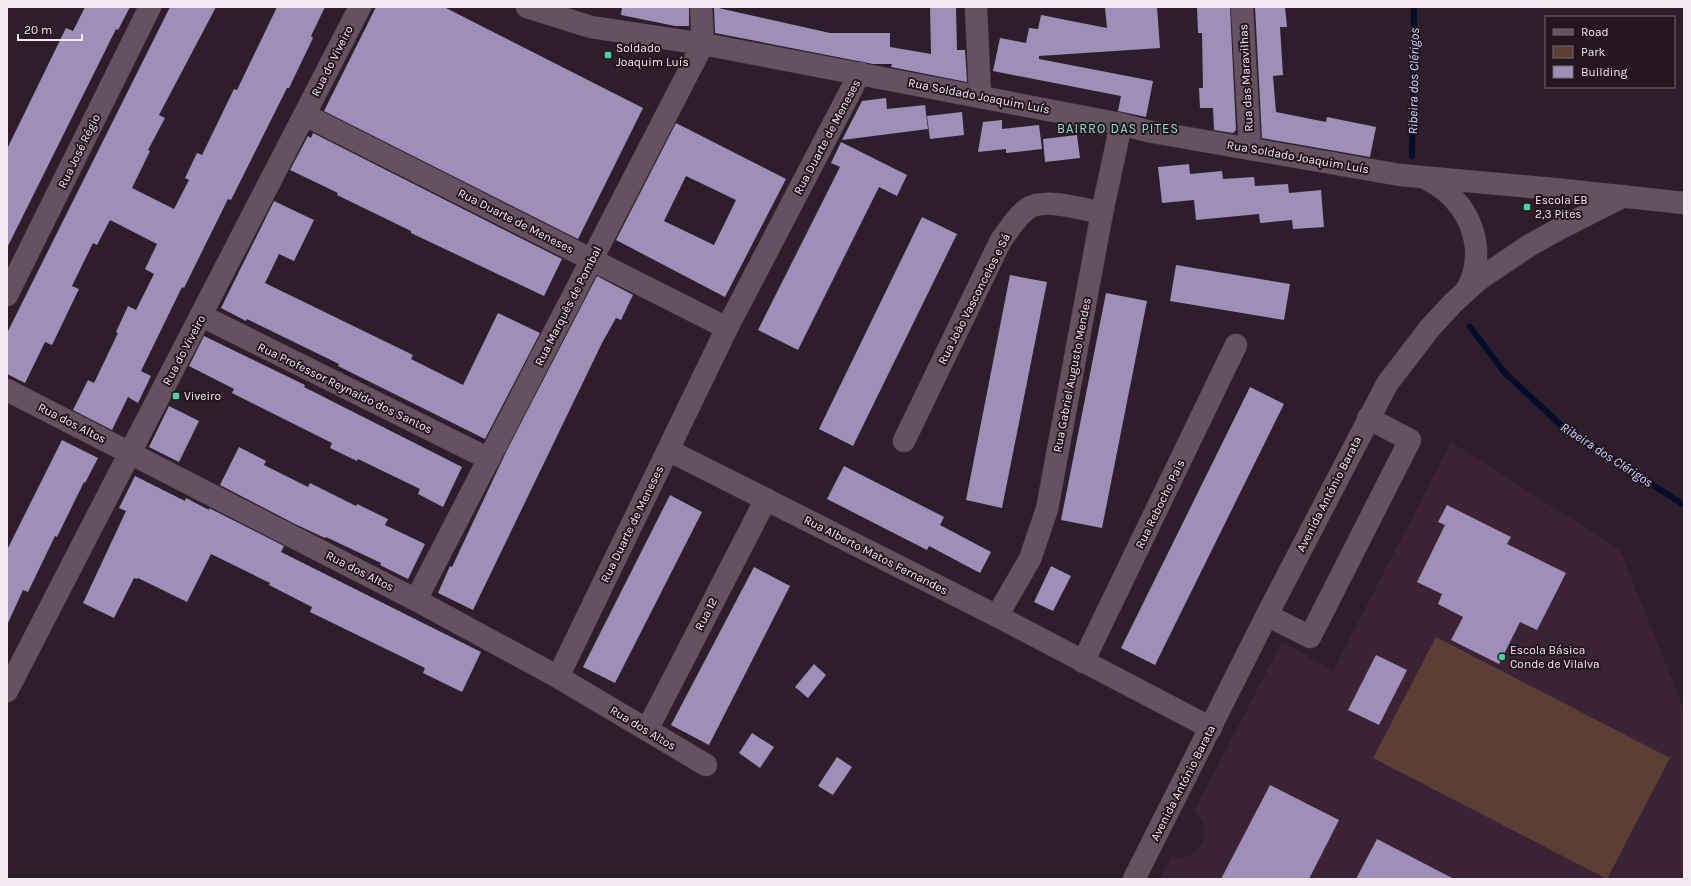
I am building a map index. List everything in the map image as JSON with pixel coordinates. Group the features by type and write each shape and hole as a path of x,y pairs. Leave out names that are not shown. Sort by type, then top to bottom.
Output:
{"street":[{"name":"Rua José Régio","path":"7,295 150,7"},
{"name":"Rua do Viveiro","path":"7,692 360,7"},
{"name":"Rua Soldado Joaquim Luís","path":"527,7 591,27 703,44 980,96 1121,124 1147,131 1400,175 1684,203"},
{"path":"701,7 703,44"},
{"path":"976,7 980,96"},
{"name":"Rua das Maravilhas","path":"1242,7 1250,149"},
{"name":"Rua Marquês de Pombal","path":"416,600 703,44"},
{"name":"Rua Duarte de Meneses","path":"558,677 727,328 860,73"},
{"name":"Rua Duarte de Meneses","path":"305,115 727,328"},
{"name":"Rua Gabriel Augusto Mendes","path":"997,616 1030,559 1046,509 1102,213 1121,124"},
{"path":"1425,178 1445,189 1452,196 1469,220 1474,233 1476,251 1475,268 1471,282 1464,293"},
{"name":"Avenida António Barata","path":"1134,879 1368,418 1387,384 1410,351 1429,328 1478,280 1530,245 1624,196"},
{"name":"Rua João Vasconcelos e Sá","path":"904,441 1001,240 1027,208 1045,203 1102,213"},
{"name":"Rua Professor Reynaldo dos Santos","path":"202,316 489,459"},
{"name":"Rua Rebocho Pais","path":"1083,662 1236,345"},
{"name":"Rua dos Altos","path":"7,390 416,600 558,677 706,765"},
{"path":"1267,615 1310,637 1410,440 1368,418"},
{"name":"Rua Alberto Matos Fernandes","path":"668,450 997,616 1211,728"},
{"name":"Rua 12","path":"647,730 766,499"}],"shaded area":[{"name":"Escola Básica Conde de Vilalva","path":"1451,442 1620,550 1684,709 1684,879 1159,879 1171,856 1178,858 1193,854 1203,843 1205,834 1204,825 1194,811 1282,642 1333,671"}],"green space":[{"path":"1436,637 1670,758 1607,879 1373,758"}],"building":[{"path":"85,7 130,7 118,30 116,29 7,248 7,149 66,28 73,31"},
{"path":"170,7 216,7 159,115 165,118 148,150 150,151 132,188 174,209 189,180 185,178 197,153 202,155 234,89 237,90 277,7 325,7 311,36 313,38 289,88 287,88 231,200 228,199 184,288 182,287 141,371 151,376 138,403 128,397 112,430 73,410 88,380 94,383 118,333 116,332 128,306 136,310 154,274 145,269 157,244 110,220 97,245 93,243 72,286 79,289 52,345 45,342 25,383 7,374 7,333"},
{"path":"376,7 444,7 643,108 578,239 324,111"},
{"path":"622,7 689,7 689,26 675,26 621,15"},
{"path":"714,7 830,33 890,33 890,47 931,54 930,7 956,7 957,50 965,50 967,82 891,67 892,64 873,64 715,33"},
{"path":"1157,7 1160,48 1039,56 1039,59 1153,81 1146,117 1118,111 1121,96 993,71 1000,38 1026,43 1029,28 1038,29 1041,15 1107,28 1105,8"},
{"path":"1197,7 1230,7 1236,130 1233,133 1214,130 1213,108 1200,108 1199,88 1203,88 1202,33 1198,33"},
{"path":"1255,7 1285,7 1287,27 1280,27 1283,75 1273,76 1276,112 1326,122 1327,117 1376,127 1370,157 1262,138"},
{"path":"886,98 887,109 925,105 928,129 842,140 862,101"},
{"path":"962,112 964,135 930,139 927,116"},
{"path":"1002,120 1002,129 1039,125 1042,149 1006,153 1006,149 978,152 983,122"},
{"path":"676,123 786,179 725,297 616,240","holes":["686,176 736,200 714,245 664,221"]},
{"path":"313,133 562,259 544,296 411,233 411,231 290,170 308,136 311,138"},
{"path":"1077,135 1080,158 1045,162 1043,139"},
{"path":"841,142 907,175 897,196 879,187 798,350 758,330 840,167 831,163"},
{"path":"1189,164 1190,174 1222,171 1223,179 1254,177 1255,186 1288,184 1289,193 1321,190 1324,227 1293,229 1292,220 1260,223 1259,214 1196,220 1194,200 1162,203 1158,167"},
{"path":"274,201 314,220 294,261 279,254 265,283 413,355 411,359 463,385 498,313 540,333 485,439 338,366 339,364 247,319 246,321 221,308"},
{"path":"922,217 957,234 853,446 819,429"},
{"path":"1176,265 1290,284 1284,320 1170,301"},
{"path":"1010,275 1047,282 1002,508 966,500"},
{"path":"597,276 633,295 621,320 616,318 602,343 473,610 438,593 450,566 452,567 507,450"},
{"path":"1106,293 1147,301 1102,528 1061,520"},
{"path":"204,336 305,385 304,387 462,467 443,507 418,494 420,489 358,459 357,461 330,448 332,443 232,393 234,389 189,366"},
{"path":"1250,387 1284,404 1155,665 1121,648"},
{"path":"169,406 199,421 179,462 149,447"},
{"path":"62,440 98,458 85,483 84,482 57,537 55,536 28,592 23,590 7,625 7,550"},
{"path":"239,447 266,461 264,465 308,487 310,483 356,506 357,504 388,519 385,525 425,544 408,579 380,565 381,563 295,524 220,485"},
{"path":"844,466 944,517 940,525 991,552 980,573 929,546 927,550 827,499"},
{"path":"135,476 185,501 186,498 209,510 209,508 284,546 281,552 481,652 462,692 423,673 425,668 310,612 312,607 269,585 270,583 211,554 187,602 138,578 134,578 114,618 83,603 126,511 119,508"},
{"path":"670,495 702,512 615,683 583,667"},
{"path":"1447,505 1511,537 1507,544 1566,573 1537,630 1520,622 1499,664 1451,640 1463,617 1438,604 1442,594 1417,582 1445,525 1438,522"},
{"path":"1051,566 1071,576 1053,611 1034,602"},
{"path":"754,567 790,586 709,745 671,725"},
{"path":"1376,655 1407,670 1379,725 1348,710"},
{"path":"814,664 826,675 808,698 795,687"},
{"path":"752,733 774,747 760,768 739,753"},
{"path":"837,757 852,767 833,795 818,786"},
{"path":"1270,785 1339,820 1309,879 1221,879"},
{"path":"1377,839 1454,879 1356,879"}],"waterway":[{"name":"Ribeira dos Clérigos","path":"1412,156 1414,7"},
{"name":"Ribeira dos Clérigos","path":"1470,327 1505,373 1563,427 1684,505"}],"place":[{"name":"Soldado Joaquim Luís","path":"608,55"},
{"name":"Escola EB 2,3 Pites","path":"1527,207"},
{"name":"Viveiro","path":"176,396"},
{"name":"Escola Básica Conde de Vilalva","path":"1502,657"}],"district":[{"name":"BAIRRO DAS PITES","path":"1118,128"}]}
